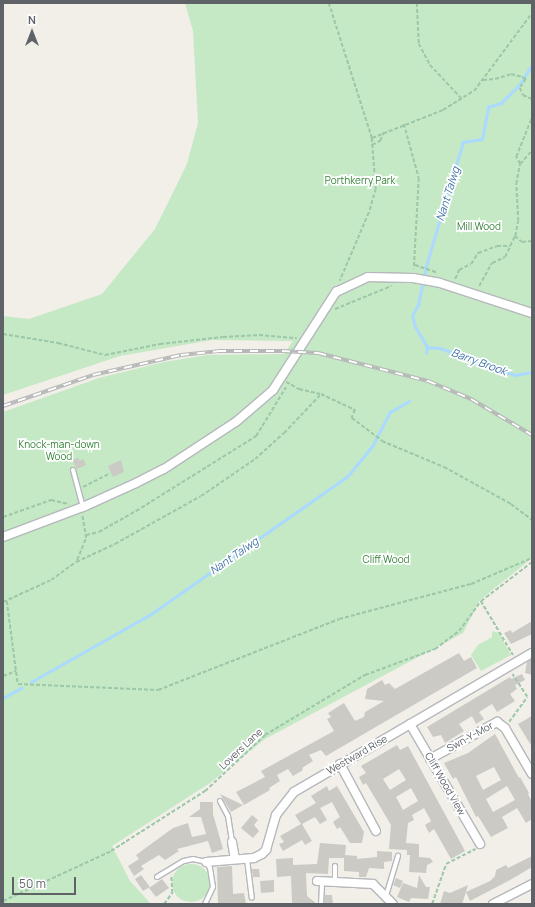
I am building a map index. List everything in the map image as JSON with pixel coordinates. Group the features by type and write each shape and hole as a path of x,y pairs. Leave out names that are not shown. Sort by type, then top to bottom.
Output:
{"street":[{"path":"3,536 83,507 164,469 237,421 273,390 336,292 368,276 415,278 429,281 453,287 532,313"},
{"name":"Westward Rise","path":"206,862 254,858 266,850 276,815 294,792 532,653"},
{"name":"Swn-Y-Mor","path":"430,759 497,722 505,728 532,774"},
{"name":"Cliff Wood View","path":"410,724 480,844"},
{"path":"340,764 376,831"},
{"path":"232,842 235,859"},
{"path":"320,881 373,884 393,904"},
{"path":"493,904 532,884"}],"lane":[{"path":"72,470 83,507"},
{"path":"220,801 228,816 232,842"},
{"path":"386,896 398,856"},
{"path":"157,877 193,858 206,862 210,868 213,887 205,904"},
{"path":"247,858 252,898"},
{"path":"334,882 335,866"},
{"path":"320,881 321,904"}],"path":[{"path":"329,3 372,138 376,188 369,213 336,292"},
{"path":"417,3 419,44 430,65 462,99"},
{"path":"372,138 404,124 443,110 474,91 532,13"},
{"path":"482,80 495,80 511,74 522,77 526,80 520,88 523,94 532,99"},
{"path":"520,164 516,157 532,117"},
{"path":"404,124 419,178 417,265 415,278"},
{"path":"372,145 380,141 383,133"},
{"path":"476,295 484,275 492,263 505,257 515,236 518,221 516,184 520,164 532,150"},
{"path":"515,236 522,242 532,241"},
{"path":"453,287 459,270 471,264 478,253 497,246 510,246"},
{"path":"417,265 430,271"},
{"path":"3,334 58,343 105,355 160,344 223,337 260,335 305,339"},
{"path":"281,379 299,389 321,394 354,410 352,418 382,441 444,467 511,504 532,520"},
{"path":"3,602 51,580 76,562 115,544 201,496 255,459 284,433 321,394"},
{"path":"78,490 110,473"},
{"path":"7,601 18,684 158,690 339,619 471,584 532,558"},
{"name":"Lovers Lane","path":"3,901 111,851 205,791 265,735 359,679 435,649 459,631 481,601 532,562"},
{"path":"481,601 517,662"},
{"path":"3,676 16,671"},
{"path":"505,728 527,697 516,679"},
{"path":"432,904 446,864 480,844"},
{"path":"164,904 172,893 172,870"}],"green space":[{"name":"Porthkerry Park","path":"185,3 532,3 532,558 480,600 463,633 265,739 210,783 112,846 130,881 151,904 3,904 3,412 99,378 164,362 207,355 284,354 293,341 212,340 120,356 3,395 3,316 29,319 102,294 155,229 187,164 198,123 193,31"},
{"path":"492,631 499,633 511,655 481,671 471,655 478,645 492,637"},
{"path":"191,864 204,870 210,883 204,896 191,902 178,896 172,883 178,870"}],"building":[{"path":"78,458 80,461 83,459 86,465 77,469 72,460"},
{"path":"121,460 124,472 113,477 108,466"},
{"path":"532,621 532,634 511,644 504,633 511,630 512,633"},
{"path":"459,653 464,661 471,657 477,668 326,756 321,750 309,755 313,761 302,768 303,770 293,776 288,769 277,775 280,781 269,788 270,790 244,805 236,792 265,777 261,771 334,731 327,719 331,717 328,713 344,703 355,721 364,717 365,712 384,701 365,699 367,689 382,680 385,685 389,683 395,689"},
{"path":"532,659 532,675 525,673 527,662"},
{"path":"522,674 525,680 515,685 517,689 510,694 515,701 497,712 492,704 479,712 484,719 476,724 472,716 459,724 464,731 445,743 441,735 433,737 427,727 510,677 511,679"},
{"path":"532,716 532,747 518,724"},
{"path":"495,734 529,793 528,794 532,802 532,819 526,823 517,808 502,817 508,828 491,837 478,816 476,817 456,777 453,779 444,763 468,753","holes":["494,767 501,780 483,790 476,776","507,786 515,800 493,812 486,799"]},
{"path":"397,745 400,750 408,746 465,851 451,859 434,829 429,833 425,825 431,821 424,808 412,815 414,820 408,823 406,843 419,844 419,857 430,858 433,862 427,865 426,873 409,872 410,855 407,855 407,850 389,849 391,825 366,783 363,785 359,777 366,773 361,766","holes":["399,769 406,780 390,790 383,779","411,788 418,801 403,810 396,797"]},
{"path":"327,786 329,791 337,786 364,832 362,843 350,843 340,827 337,829 333,822 340,817 332,802 320,808 327,820 320,824 315,817 302,824 312,841 305,845 302,840 283,851 279,844 284,842 280,836 301,824 295,815 316,803 311,796"},
{"path":"220,794 243,805 231,812"},
{"path":"200,802 213,802 213,814 223,849 212,853 208,841 177,849 179,851 165,860 159,855 141,866 144,869 134,876 128,866 139,859 136,855 173,828 188,823 192,837 206,834 201,817 189,817 200,809"},
{"path":"252,815 258,820 254,825 259,831 253,838 241,828"},
{"path":"320,843 346,845 345,855 357,856 357,859 377,857 377,851 392,852 392,861 384,862 384,869 369,868 366,877 359,877 359,872 344,871 344,858 329,858 328,874 306,873 307,896 317,904 292,904 291,876 277,877 276,859 293,858 293,865 317,864"},
{"path":"532,856 532,867 510,880 470,901 466,892 490,881 495,876 496,870 506,865 508,868"},
{"path":"232,866 233,894 244,893 246,904 218,904 217,867"},
{"path":"252,869 259,869 260,877 253,877"},
{"path":"141,875 150,887 143,891 135,879"},
{"path":"419,875 426,887 430,887 428,899 411,898 409,902 397,897 403,883 417,888"},
{"path":"396,878 403,881 400,888 393,885"},
{"path":"162,879 169,888 156,897 149,888"},
{"path":"274,880 274,892 261,893 260,881"},
{"path":"468,885 462,904 440,904 444,891 450,893"},
{"path":"325,895 332,895 333,904 324,904"}],"waterway":[{"name":"Nant Talwg","path":"426,353 427,347 415,327 412,316 418,305 426,266 463,142 482,139 488,107 501,103 520,84 532,65"},
{"name":"Barry Brook","path":"427,347 440,348 515,375 532,372"},
{"name":"Nant Talwg","path":"31,682 151,614 347,477 373,445 390,412 409,401"},
{"name":"Nant Talwg","path":"3,698 21,688"}],"railway":[{"path":"3,406 93,375 181,355 218,351 282,351 318,353 428,381 471,399 532,435"}],"park label":[{"name":"Mill Wood","path":"479,227"},
{"name":"Knock-man-down Wood","path":"59,450"},
{"name":"Cliff Wood","path":"386,560"}]}
